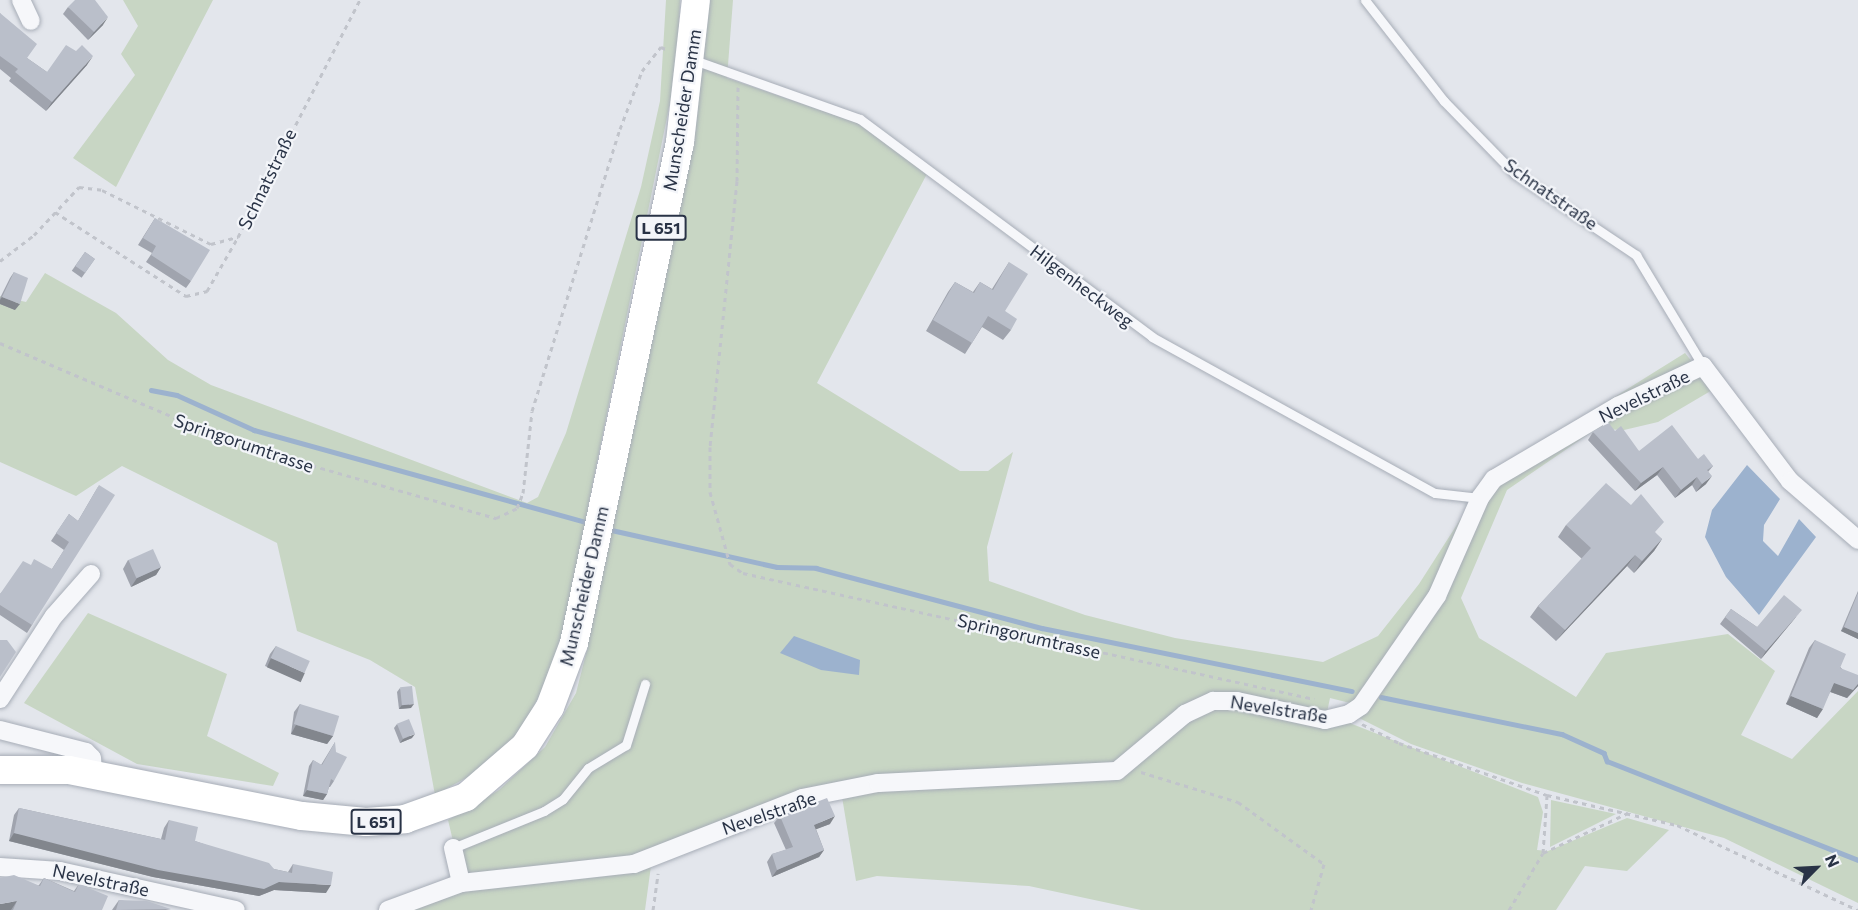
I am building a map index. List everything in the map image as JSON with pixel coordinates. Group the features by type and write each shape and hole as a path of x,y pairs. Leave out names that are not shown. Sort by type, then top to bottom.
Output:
{"main road":[{"name":"Munscheider Damm","path":"0,770 93,774 302,816 366,822 405,819 466,796 509,764 550,707 573,643 614,454 693,60 696,0"}],"street":[{"path":"21,0 30,21"},
{"name":"Nevelstraße","path":"388,910 461,882 623,866 660,854 802,798 856,787 1126,766 1185,714 1213,701 1237,701 1325,720 1349,714 1361,706 1437,596 1480,498 1494,479 1617,406 1703,366 1790,481 1858,540"},
{"path":"0,699 54,616 91,574"},
{"path":"0,730 86,752 92,758 93,774"},
{"path":"453,848 461,882"},
{"name":"Nevelstraße","path":"0,867 60,871 236,910"}],"lane":[{"name":"Schnatstraße","path":"1365,0 1444,101 1515,174 1636,255 1703,366"},
{"name":"Hilgenheckweg","path":"693,60 835,107 892,139 1100,301 1192,361 1435,493 1480,498"},
{"path":"453,848 544,811 563,799 588,768 626,745 645,684"}],"path":[{"name":"Schnatstraße","path":"0,261 79,188 102,190 211,244 238,237 360,0"},
{"name":"Springorumtrasse","path":"0,344 234,443 496,518 517,508 523,493 532,411 620,129 642,71 661,47"},
{"name":"Springorumtrasse","path":"736,74 741,110 737,182 713,385 710,492 730,564 743,573 1316,699"},
{"path":"55,212 186,296 207,291 238,237"},
{"path":"1349,714 1399,743 1547,795 1628,813 1720,843 1858,910"},
{"path":"1126,766 1238,802 1324,864 1311,910"},
{"path":"1509,910 1544,853 1547,795"},
{"path":"1544,853 1628,813"},
{"path":"653,910 660,854"}],"green space":[{"path":"123,0 213,0 116,187 73,158 135,75 121,54 138,26"},
{"path":"666,0 680,0 678,63 588,507 615,513 694,142 708,0 733,0 727,78 858,123 929,170 817,383 960,471 988,471 1013,452 987,547 989,581 1085,615 1175,638 1323,662 1378,636 1419,584 1488,476 1685,353 1714,389 1658,422 1624,430 1596,429 1507,490 1461,598 1479,638 1576,697 1606,653 1728,634 1775,671 1741,735 1792,759 1858,691 1858,903 1724,838 1522,783 1411,744 1357,717 1350,703 1330,698 1325,722 1347,722 1538,797 1543,812 1537,850 1548,851 1627,818 1669,830 1627,871 1585,866 1556,910 1141,910 1029,886 877,876 856,881 842,797 878,787 1114,768 877,779 651,866 645,910 405,910 464,887 448,820 499,790 545,747 576,693 588,646 560,640 554,667 519,735 484,768 435,795 415,687 370,660 297,631 277,543 122,466 76,496 0,462 0,296 26,302 45,273 116,313 168,360 211,385 527,503 538,497 566,433 641,187 660,101"},
{"path":"88,613 227,674 207,736 279,773 273,786 137,764 24,703"},
{"path":"1551,800 1616,814 1550,847"}],"water":[{"path":"1747,465 1780,499 1764,525 1763,541 1778,556 1799,519 1816,537 1759,615 1726,577 1705,537 1712,510"},
{"path":"794,636 860,660 859,675 821,670 780,653"}],"building":[{"path":"75,0 95,0 108,17 94,32 68,7"},
{"path":"0,13 37,44 27,58 47,72 66,45 76,51 82,45 93,56 52,102 15,72 18,69 0,56"},
{"path":"155,218 210,250 191,281 151,255 156,246 143,238"},
{"path":"85,252 95,259 85,273 75,266"},
{"path":"1009,262 1028,274 1005,311 1017,319 1011,330 988,316 972,343 933,320 955,282 974,293 980,282 993,290"},
{"path":"14,272 28,278 20,304 2,297"},
{"path":"1608,422 1615,431 1621,426 1639,451 1672,425 1698,459 1704,454 1713,466 1707,470 1712,476 1702,484 1697,477 1681,490 1663,467 1641,483 1593,432"},
{"path":"1606,483 1631,505 1641,494 1664,522 1655,532 1662,539 1642,561 1635,555 1565,630 1538,606 1591,548 1566,525"},
{"path":"99,485 115,495 32,625 0,605 0,594 23,561 31,565 34,559 52,569 69,542 56,533 69,514 78,521"},
{"path":"153,549 161,567 136,578 128,560"},
{"path":"1858,593 1858,633 1844,627"},
{"path":"1784,595 1802,610 1766,651 1725,617 1731,609 1757,627"},
{"path":"0,640 7,640 16,652 0,677"},
{"path":"1815,640 1846,654 1840,668 1858,675 1858,684 1853,690 1834,683 1823,709 1791,696"},
{"path":"276,646 310,661 305,673 271,658"},
{"path":"412,686 414,704 402,705 400,687"},
{"path":"300,704 339,716 333,736 294,724"},
{"path":"409,719 415,734 403,739 397,724"},
{"path":"335,742 336,752 347,757 334,781 331,779 327,794 307,790 313,760 322,765"},
{"path":"827,798 835,816 814,825 824,850 777,870 772,854 793,847 780,816"},
{"path":"19,808 165,840 169,820 198,827 195,841 269,863 274,869 292,873 293,864 333,872 331,885 279,882 264,889 158,870 14,833"},
{"path":"14,875 40,886 44,878 75,892 79,884 108,896 102,910 13,910 17,901 0,904 0,878"},
{"path":"119,900 147,901 171,909 116,910"}],"waterway":[{"path":"151,390 177,395 254,430 590,523"},
{"path":"607,529 777,567 816,568 1042,628 1352,691"},
{"path":"1381,697 1562,734 1604,753 1607,761 1858,860"}]}
